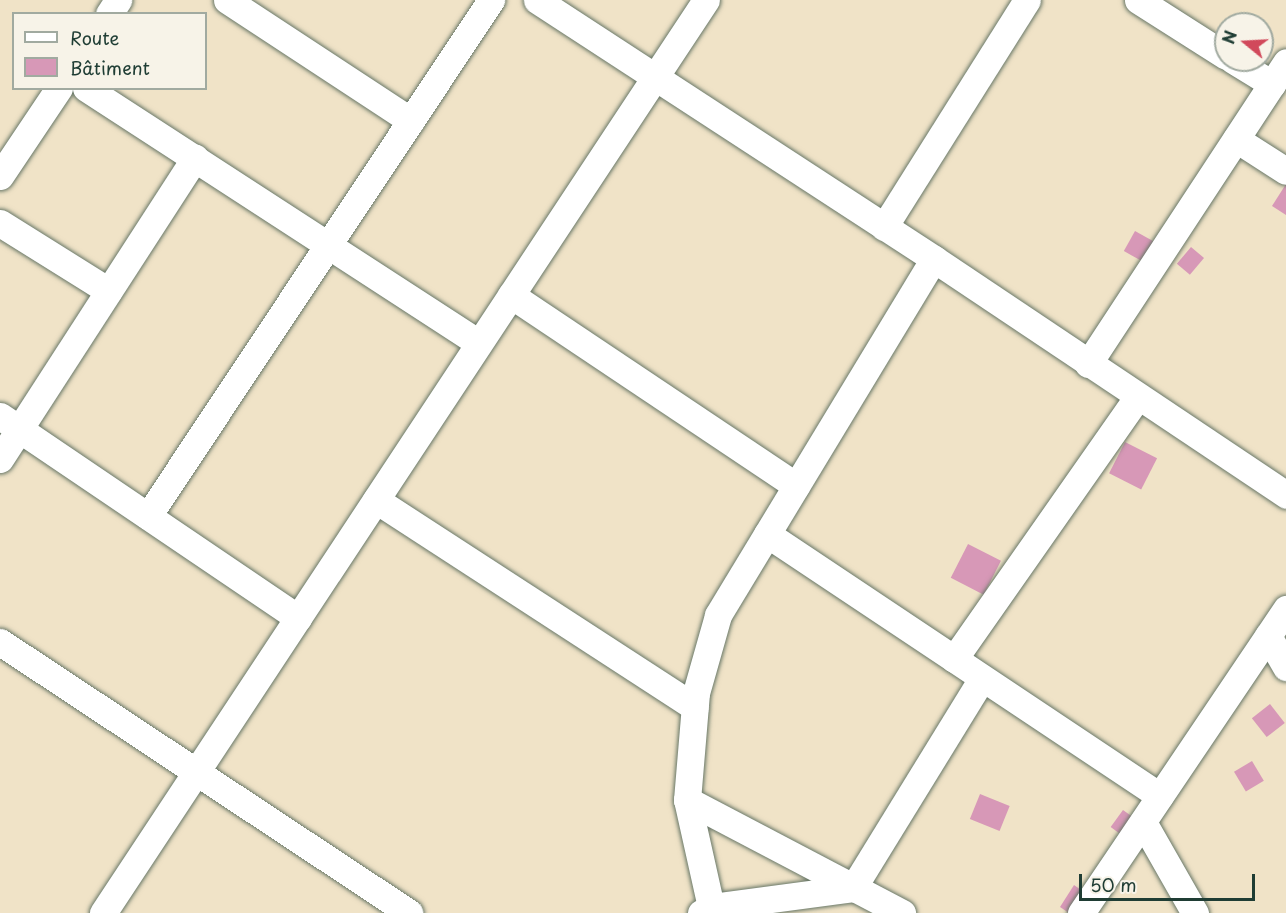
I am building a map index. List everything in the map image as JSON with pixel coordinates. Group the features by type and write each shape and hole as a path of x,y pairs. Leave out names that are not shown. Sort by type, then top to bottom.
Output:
{"street":[{"path":"227,0 411,121"},
{"path":"148,516 491,0"},
{"path":"537,0 654,79 934,259 1137,398 1286,495"},
{"path":"103,913 706,0"},
{"path":"884,227 1028,0"},
{"path":"1138,0 1214,48"},
{"path":"1088,364 1279,73"},
{"path":"0,176 58,90"},
{"path":"89,90 479,343"},
{"path":"1236,139 1286,171"},
{"path":"0,459 10,423 109,291 195,158"},
{"path":"0,223 109,291"},
{"path":"934,259 718,615 695,707 687,800 706,910 853,888 982,678"},
{"path":"511,295 796,486"},
{"path":"954,659 1137,398"},
{"path":"10,423 298,618"},
{"path":"376,500 695,707"},
{"path":"767,534 1160,796"},
{"path":"1081,913 1286,609"},
{"path":"1268,636 1286,667"},
{"path":"0,642 195,774 410,913"},
{"path":"687,800 902,913"},
{"path":"1143,822 1195,913"}],"building":[{"path":"1286,184 1286,215 1272,206"},
{"path":"1135,231 1153,241 1142,261 1124,251"},
{"path":"1191,247 1204,258 1190,275 1177,264"},
{"path":"1125,442 1157,458 1141,490 1109,473"},
{"path":"968,544 1001,561 984,595 951,578"},
{"path":"1270,704 1285,723 1267,737 1252,718"},
{"path":"1252,761 1264,781 1246,792 1234,772"},
{"path":"980,794 1010,806 1000,831 970,819"},
{"path":"1123,810 1141,823 1128,840 1111,827"},
{"path":"1074,885 1091,897 1069,913 1060,907"}]}
